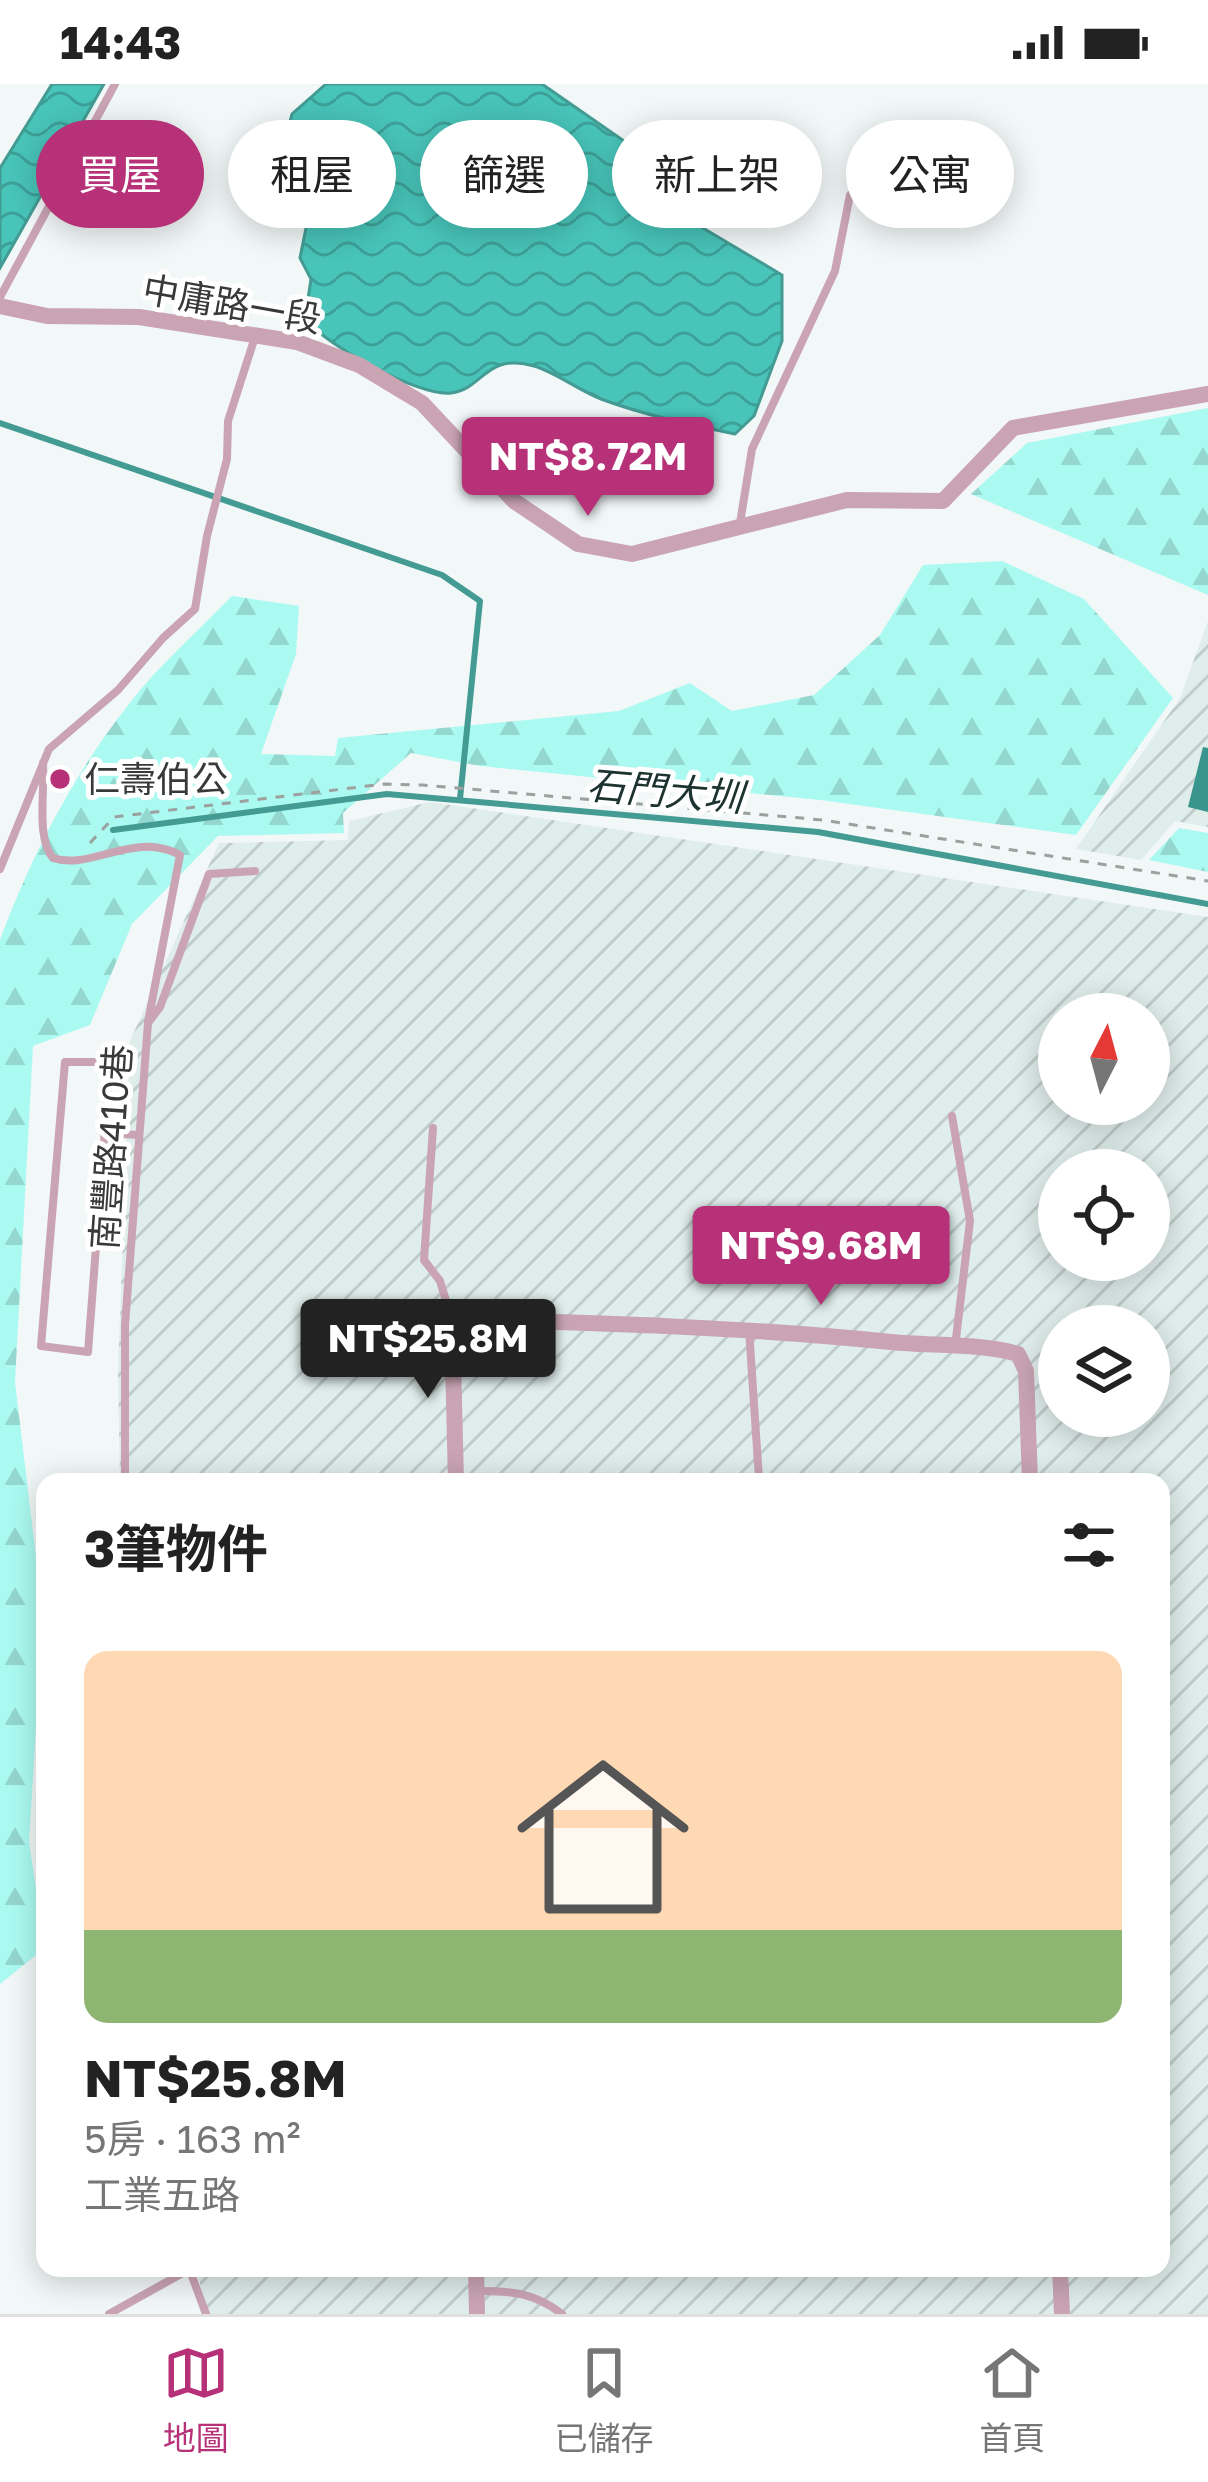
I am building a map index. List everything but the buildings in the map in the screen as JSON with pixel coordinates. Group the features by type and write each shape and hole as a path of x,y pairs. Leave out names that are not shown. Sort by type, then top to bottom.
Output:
{"street":[{"name":"中庸路一段","path":"0,306 47,316 139,317 296,342 359,365 422,403 514,501 578,544 632,554 847,500 943,501 1013,428 1208,394"},
{"path":"456,1473 452,1319 749,1328 998,1348 1018,1354 1026,1370 1030,1473"},
{"path":"476,2277 477,2314"},
{"path":"1060,2277 1062,2314"}],"lane":[{"path":"0,297 115,84"},
{"path":"740,525 752,449 835,271 846,215"},
{"path":"0,869 50,749 118,690 195,609 227,459 228,421 256,336"},
{"path":"43,762 42,839 58,861 137,846 180,855 148,1023"},
{"name":"南豐路410巷","path":"125,1473 124,1325 148,1023 160,1007 209,874 255,871"},
{"path":"65,1062 110,1062 106,1133 88,1352 41,1346 65,1062"},
{"path":"952,1115 970,1221 954,1348"},
{"path":"433,1128 424,1259 440,1281 452,1319"},
{"path":"106,1133 138,1135"},
{"path":"749,1328 759,1473"},
{"path":"109,2314 176,2277"},
{"path":"193,2277 206,2314"},
{"path":"477,2291 520,2291 562,2314"}],"path":[{"path":"85,858 87,847 114,817 384,784 824,820 1208,881"}],"shaded area":[{"path":"1208,621 1208,827 1175,821 1141,860 1076,849 1180,698"},
{"path":"430,802 1208,917 1208,2314 206,2314 199,2277 1170,2277 1170,1473 120,1473 118,1373 130,1041 219,843 348,840 349,821"}],"green space":[{"path":"1208,408 1208,595 971,494 1027,443"},
{"path":"1002,561 1084,599 1173,698 1076,835 820,800 480,766 411,753 343,813 344,833 218,836 132,924 90,1025 33,1046 15,1382 36,1557 36,1728 29,1842 36,1888 36,1955 0,1984 0,940 55,817 90,758 153,676 232,596 299,606 296,654 261,754 335,756 338,738 619,711 690,683 732,711 814,695 880,635 923,565"},
{"path":"1179,828 1208,833 1208,872 1149,860"}],"water":[{"path":"52,84 104,84 84,120 36,120 36,204 0,268 0,168"},
{"path":"326,84 542,84 612,133 612,228 703,228 782,275 782,341 754,416 735,434 684,423 601,399 543,369 518,363 495,367 462,390 436,392 373,367 332,342 305,319 311,279 300,258 306,228 396,228 396,120 290,120"}],"waterway":[{"path":"0,423 442,575 480,601 460,799"},
{"name":"石門大圳","path":"113,830 387,794 818,832 1208,904"}],"place":[{"name":"仁壽伯公","path":"60,779"}]}
